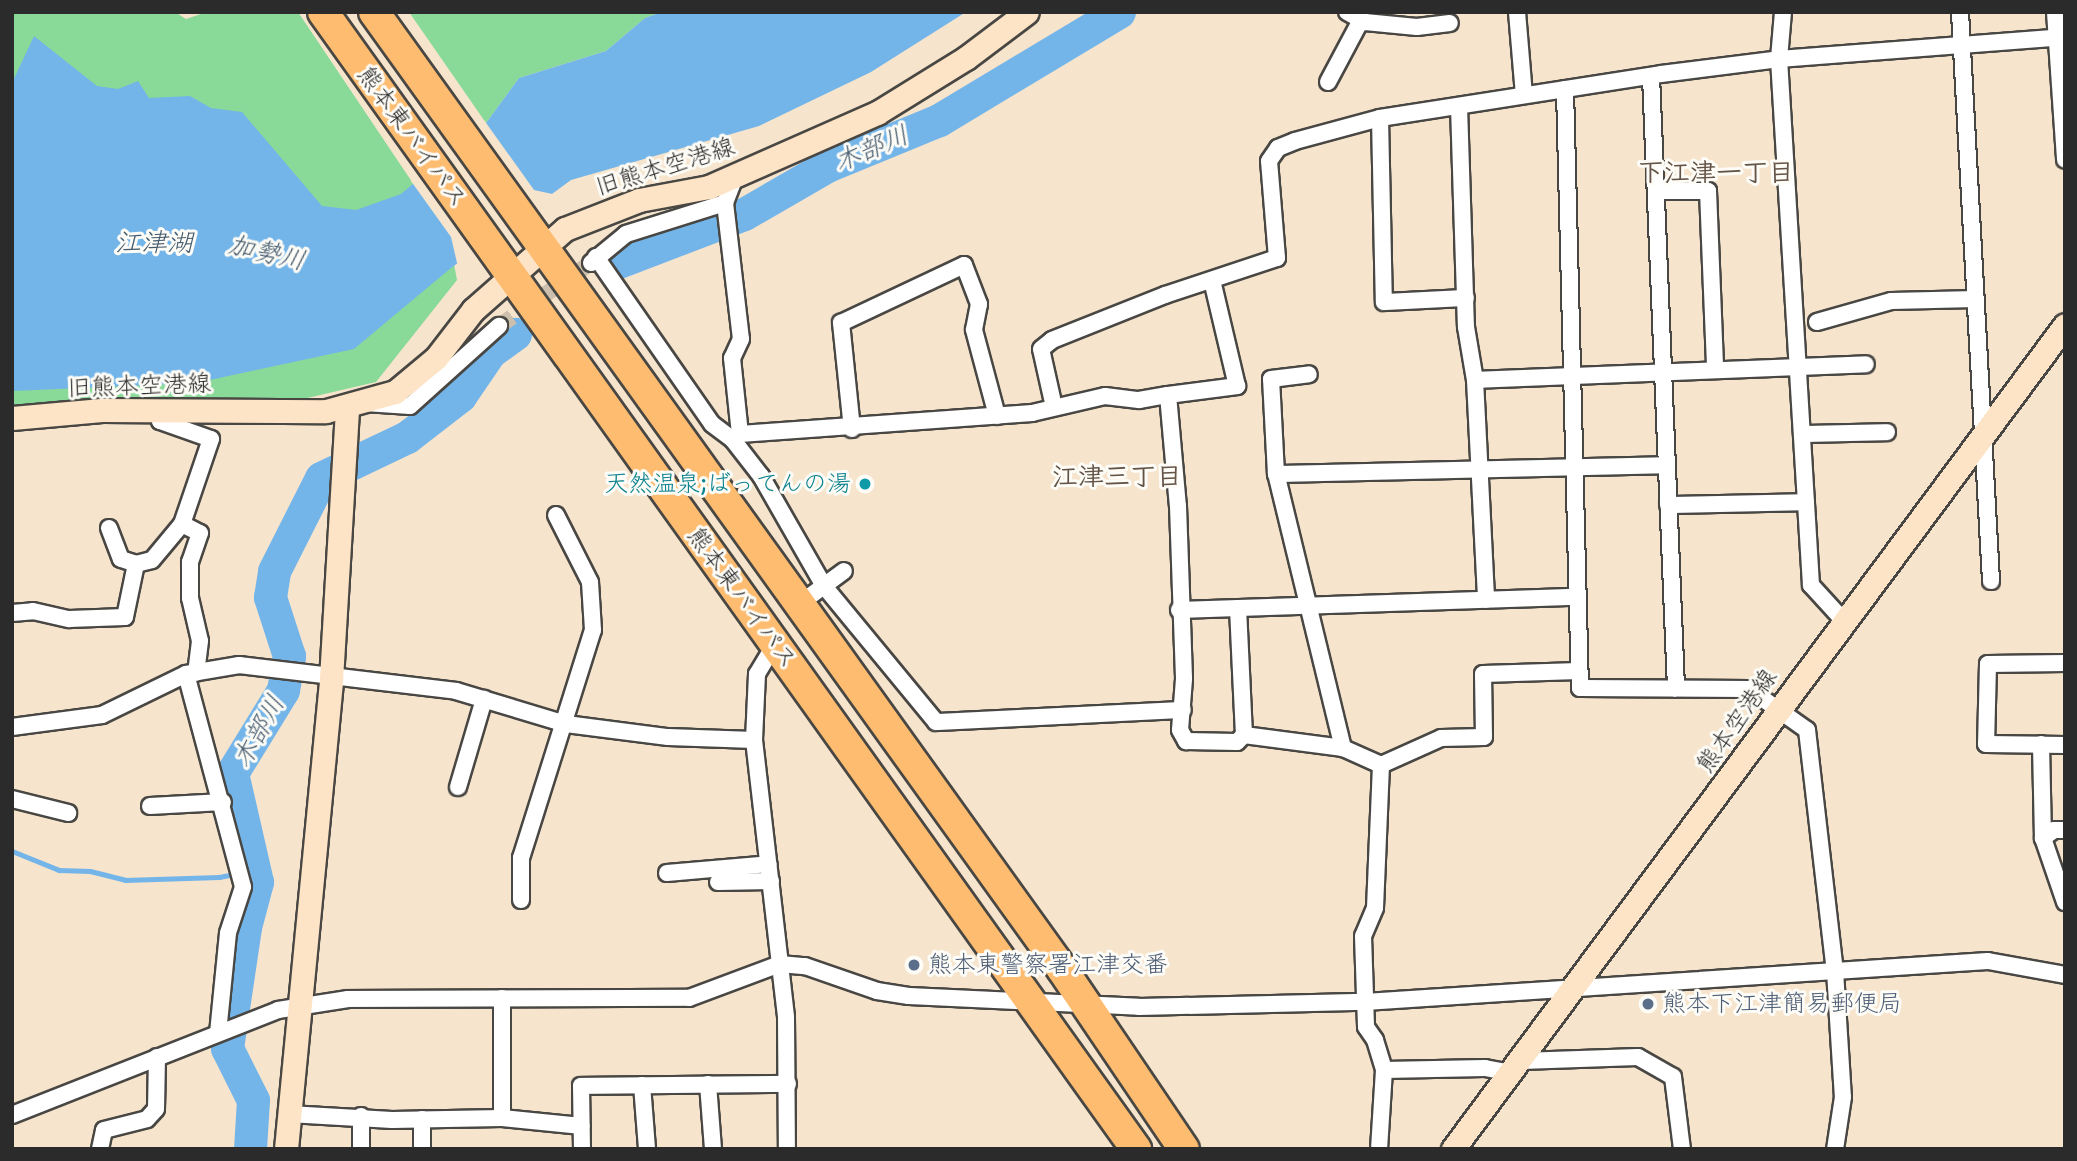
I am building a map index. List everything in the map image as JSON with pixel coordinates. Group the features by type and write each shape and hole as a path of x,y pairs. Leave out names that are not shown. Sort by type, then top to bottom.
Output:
{"highway":[{"name":"熊本東バイパス","path":"323,12 1136,1149"},
{"name":"熊本東バイパス","path":"374,12 1082,1002 1184,1149"}],"street":[{"name":"旧熊本空港線","path":"12,418 160,409 284,412 355,405 408,385 473,310 504,266 536,239 598,214 735,177 877,113 944,72 1027,12"},
{"path":"1517,12 1524,95"},
{"path":"1783,12 1779,59 1811,585 1843,620"},
{"path":"1960,12 1991,581"},
{"path":"2055,12 2061,37 2065,160"},
{"path":"1328,82 1354,16 1417,27 1450,23"},
{"path":"1054,407 1041,349 1052,340 1277,258 1272,153 1295,141 1380,118 1651,76 1779,59 2061,37"},
{"path":"1651,76 1676,688"},
{"path":"1565,89 1580,688 1749,689 1807,730 1835,971 1843,1097 1835,1149"},
{"path":"1459,106 1466,298 1475,380 1486,600"},
{"path":"1380,118 1384,302 1466,298"},
{"path":"735,177 725,203 741,339 732,358 736,437"},
{"path":"1656,191 1708,191 1715,369"},
{"path":"725,203 626,234 594,260 613,281 712,424 736,437 824,586 936,722 1183,710"},
{"path":"852,429 841,323 964,265 979,304 974,330 997,416"},
{"path":"736,437 997,416 1105,396 1139,400 1237,386 1212,281"},
{"path":"1817,322 1891,301 1976,299"},
{"name":"熊本空港線","path":"1453,1149 1686,839 1776,710 2065,325"},
{"path":"286,1149 331,679 342,490 355,405 410,407 499,326"},
{"path":"1475,380 1715,369 1798,369 1866,364"},
{"path":"1309,374 1271,379 1276,474 1343,748"},
{"path":"1168,395 1178,506 1183,710 1181,730 1186,741 1237,741 1244,735 1343,748 1381,765 1441,738 1483,737 1483,674 1579,671"},
{"path":"109,528 121,559 136,564 152,560 183,524 211,439 160,421 160,409"},
{"path":"1802,434 1887,432"},
{"path":"1276,474 1481,472 1667,465"},
{"path":"1668,505 1806,502"},
{"path":"521,900 521,858 566,724 593,630 594,606 590,582 556,515"},
{"path":"183,524 200,533 190,562 190,598 200,641 191,674 211,778 223,802 243,887 228,933 218,1033"},
{"path":"12,613 33,611 69,619 125,617 136,564"},
{"path":"798,605 844,571"},
{"path":"1179,610 1576,597"},
{"path":"1238,608 1244,735"},
{"path":"775,644 757,674 754,740 780,964 788,1083 787,1149"},
{"path":"2065,663 1988,664 1986,744 2065,745"},
{"path":"12,727 102,715 191,674 239,665 331,679 456,691 566,724 668,737 754,740"},
{"path":"458,787 484,699"},
{"path":"2041,744 2043,838 2065,902"},
{"path":"1379,1149 1384,1070 1375,1040 1366,1027 1363,936 1375,908 1381,765"},
{"path":"12,799 68,813"},
{"path":"150,806 223,802"},
{"path":"2043,838 2054,830 2065,830"},
{"path":"667,873 769,864"},
{"path":"718,881 771,881"},
{"path":"12,1115 278,1010 300,1009 348,999 689,998 780,964 805,966 877,991 909,996 1082,1002 1139,1007 1365,1002 1988,961 2065,975"},
{"path":"502,998 502,1118"},
{"path":"100,1149 104,1130 147,1119 156,1109 157,1057"},
{"path":"1384,1070 1516,1067 1639,1057 1673,1077 1682,1149"},
{"path":"582,1149 581,1086 788,1083"},
{"path":"708,1084 713,1149"},
{"path":"642,1085 647,1149"},
{"path":"289,1114 422,1119 502,1118 582,1126"},
{"path":"360,1149 361,1116"},
{"path":"422,1119 422,1149"}],"green space":[{"name":"江津湖","path":"12,12 175,12 186,19 207,12 298,12 449,237 457,280 376,382 303,399 12,406"},
{"path":"409,12 662,12 645,18 606,51 519,78 486,123"}],"water":[{"name":"江津湖","path":"662,12 966,12 871,72 759,126 571,180 451,268 354,349 196,383 12,391 12,83 34,36 97,86 118,89 138,81 149,98 190,96 211,108 242,112 322,206 356,210 401,194 486,123 519,78 606,51 645,18"}],"pier":[{"path":"484,120 534,190 557,195 458,267 451,237 411,181"}],"waterway":[{"name":"木部川","path":"613,264 744,214 827,166 939,120 1119,12"},
{"name":"木部川","path":"250,1149 253,1100 227,1048 245,927 257,882 232,773 283,690 289,656 270,597 274,571 321,478 407,437 460,396 490,352 515,334"},
{"path":"12,851 59,870 90,871 125,880 219,877 254,870"}],"tunnel":[{"path":"499,326 591,263"}],"place":[{"name":"天然温泉;ばってんの湯","path":"865,484"},
{"name":"熊本東警察署江津交番","path":"914,965"},
{"name":"熊本下江津簡易郵便局","path":"1648,1004"}],"district":[{"name":"下江津一丁目","path":"1716,172"},
{"name":"江津三丁目","path":"1117,476"}],"water label":[{"name":"加勢川","path":"267,252"}]}
